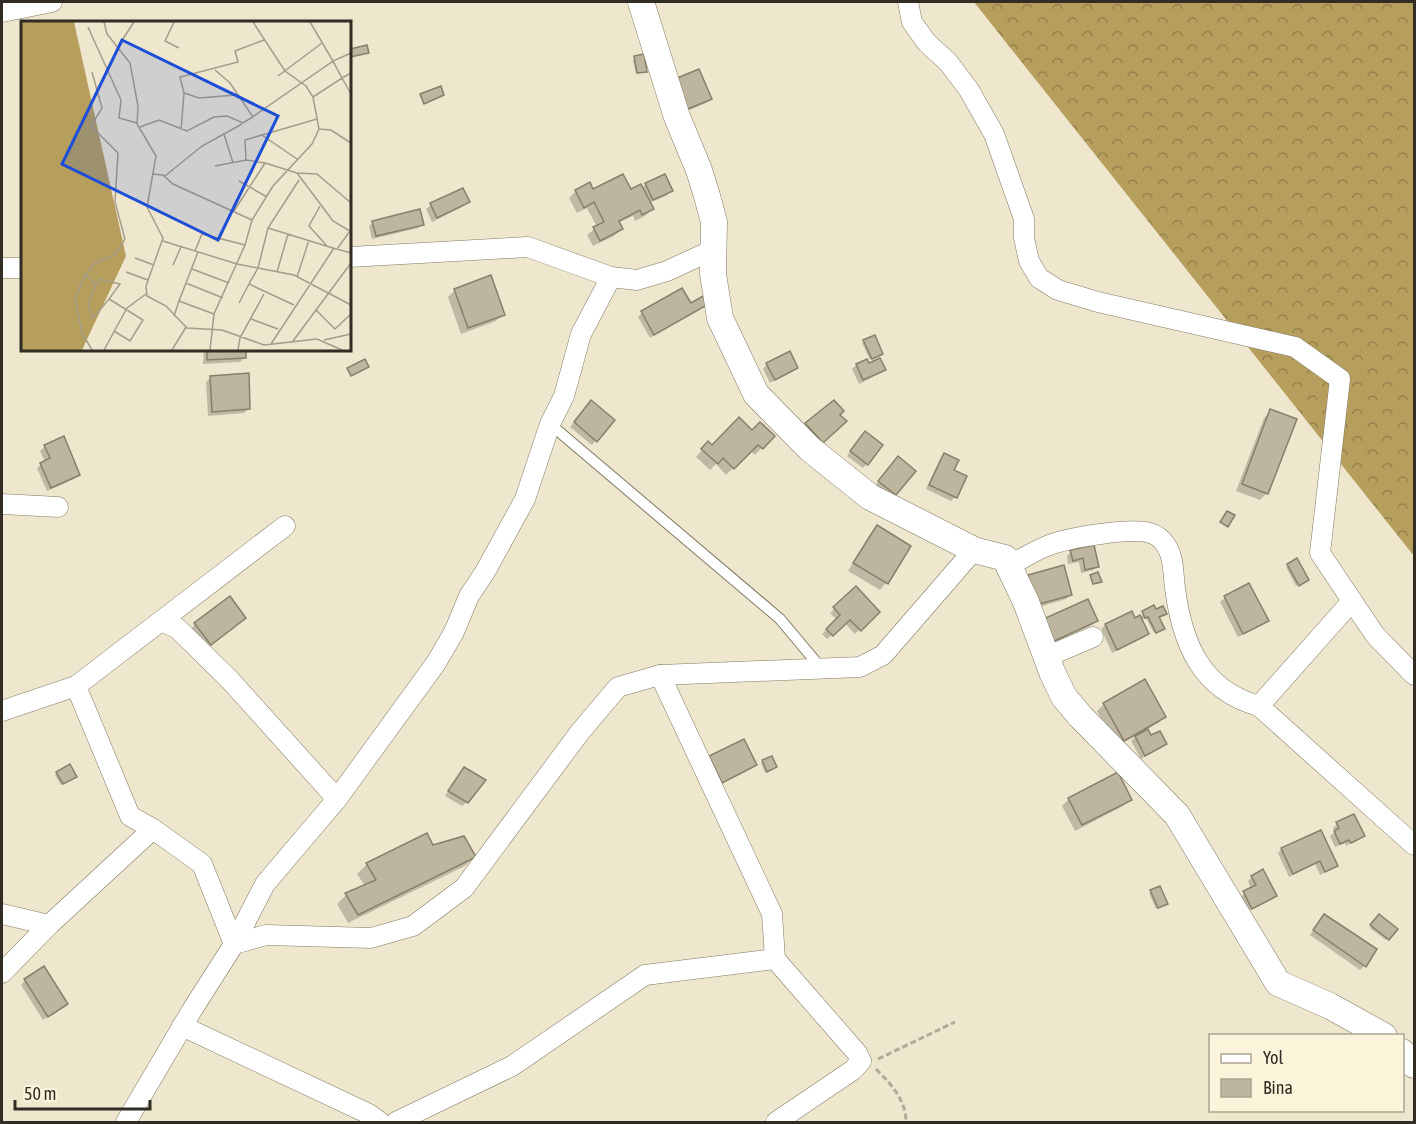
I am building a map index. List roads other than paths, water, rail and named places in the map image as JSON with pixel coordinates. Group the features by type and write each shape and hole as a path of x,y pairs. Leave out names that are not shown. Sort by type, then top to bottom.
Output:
{"street":[{"path":"2,12 52,2"},
{"path":"640,2 677,117 702,178 714,222 713,274 720,318 756,394 810,449 870,496 974,550 1005,558 1026,602 1046,657 1064,697 1177,815 1278,982 1330,1005 1382,1034"},
{"path":"908,2 912,22 927,43 948,62 969,90 994,134 1023,219 1029,261 1039,278 1058,290 1098,302 1295,347 1340,379 1320,553 1375,635 1414,675"},
{"path":"351,257 528,247 611,278 638,280 667,271 714,249"},
{"path":"2,268 21,268"},
{"path":"126,1122 182,1026 234,944 265,884 337,799 436,663 454,632 469,596 525,499 550,424 564,396 581,334 611,278"},
{"path":"2,504 58,507"},
{"path":"2,711 76,686 285,526"},
{"path":"1010,565 1048,545 1107,533 1149,532 1158,536 1166,545 1170,555 1179,614 1186,640 1199,666 1226,692 1242,701 1259,706 1414,845"},
{"path":"234,944 266,935 371,938 413,926 464,888 580,732 618,687 660,675 860,667 883,654 974,550"},
{"path":"1259,706 1352,601"},
{"path":"161,621 177,628 229,679 337,799"},
{"path":"1046,657 1093,637"},
{"path":"660,675 772,914 775,959 857,1053 861,1061 852,1070 776,1122"},
{"path":"76,686 130,816 153,829 202,864 234,944"},
{"path":"2,973 49,925 153,829"},
{"path":"2,914 49,925"},
{"path":"396,1122 512,1066 645,975 775,959"},
{"path":"182,1026 369,1114 380,1122"}],"lane":[{"path":"550,424 780,619 821,668"}]}
